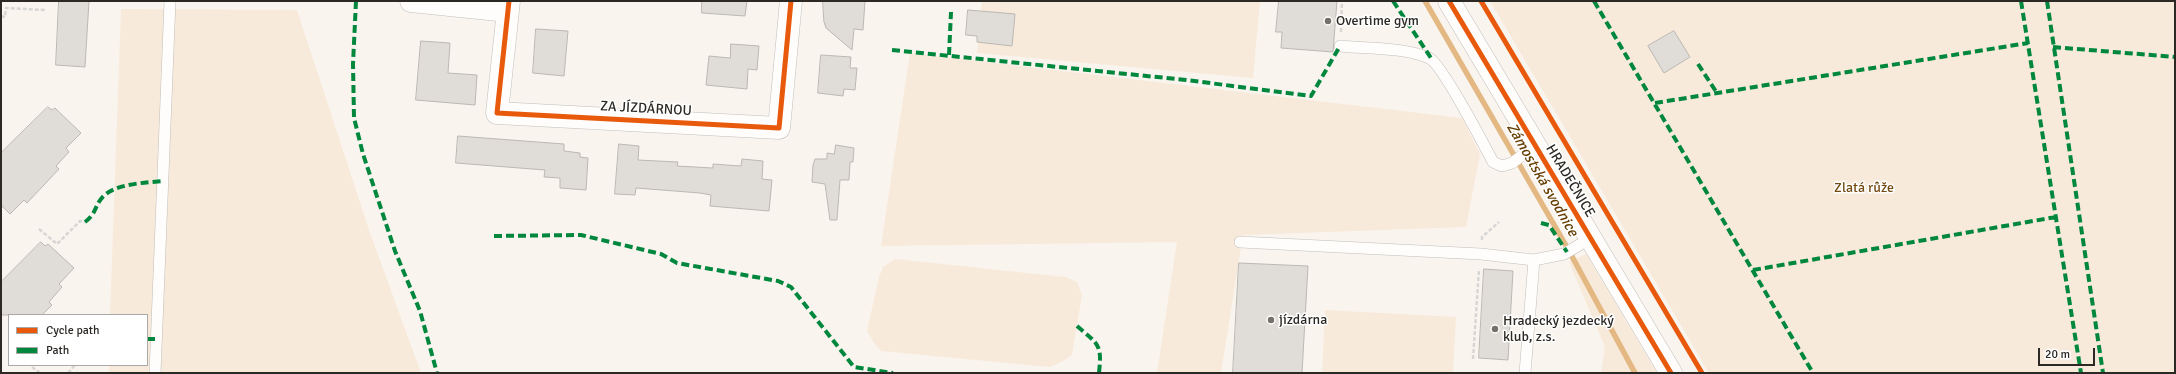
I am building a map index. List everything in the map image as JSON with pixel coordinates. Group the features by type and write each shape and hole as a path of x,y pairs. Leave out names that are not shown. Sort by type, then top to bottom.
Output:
{"street":[{"path":"411,1 509,6"},
{"name":"ZA JÍZDÁRNOU","path":"509,6 498,113 779,128 791,1"},
{"name":"HRADEČNICE","path":"1449,1 1671,373"}],"lane":[{"path":"155,373 170,1"},
{"path":"1340,46 1413,53 1431,58 1463,104 1493,162 1502,166 1512,163 1535,146"},
{"path":"1240,242 1481,254 1534,260 1564,254 1591,238"},
{"path":"1525,373 1534,260"}],"path":[{"path":"1340,46 1342,1"},
{"path":"1,16 5,17 6,8 45,10"},
{"path":"39,229 57,244 80,221 86,222"},
{"path":"1473,359 1482,237 1499,222"},
{"path":"32,367 40,373"}],"green space":[{"path":"982,1 1260,1 1253,78 977,53"},
{"name":"Zlatá růže","path":"1490,1 2175,1 2175,373 1709,373"},
{"path":"121,9 297,10 369,230 421,373 109,373 109,366 148,366 148,314 110,314"},
{"path":"910,53 1462,118 1480,154 1466,227 1243,235 1221,373 1157,373 1177,242 881,246"},
{"path":"1586,254 1657,373 1601,373 1605,347 1569,262"},
{"path":"895,259 1065,277 1077,282 1082,295 1072,355 1050,367 881,351 867,331 879,277 883,267"},
{"path":"1325,310 1456,317 1453,373 1322,373"}],"building":[{"path":"59,1 89,1 85,67 56,65"},
{"path":"702,1 747,1 745,16 702,13"},
{"path":"823,1 865,1 863,30 854,29 852,50 826,28 824,22"},
{"path":"1279,1 1337,1 1333,52 1281,48 1282,32 1276,32"},
{"path":"968,10 1015,14 1012,46 977,42 977,36 966,35"},
{"path":"536,29 568,31 564,76 533,73"},
{"path":"1674,31 1690,57 1664,73 1648,46"},
{"path":"421,41 450,43 448,73 477,75 475,105 416,100"},
{"path":"731,44 759,46 757,70 748,69 747,89 706,85 709,56 730,58"},
{"path":"821,55 851,57 850,68 857,68 855,90 844,89 843,96 818,93"},
{"path":"48,107 52,110 55,108 81,133 66,148 69,152 56,166 59,169 27,203 24,200 10,214 1,205 1,153"},
{"path":"458,136 564,144 564,151 580,153 580,157 588,158 586,190 560,188 560,178 544,177 545,170 456,163"},
{"path":"619,144 639,146 638,160 678,162 677,166 713,168 713,164 741,166 742,159 763,161 762,179 772,180 769,211 710,206 711,195 700,193 636,188 635,195 615,194"},
{"path":"836,145 854,148 853,162 850,162 849,180 840,180 837,220 830,220 825,184 812,182 813,165 815,159 827,159 827,153 834,154"},
{"path":"41,242 45,246 48,244 74,268 59,284 62,287 49,302 52,305 43,314 1,315 1,282"},
{"name":"jízdárna","path":"1239,263 1308,266 1302,373 1233,373"},
{"name":"Hradecký jezdecký klub, z.s.","path":"1484,269 1513,271 1508,360 1479,358"}],"waterway":[{"name":"Zámostská svodnice","path":"1425,1 1568,249 1635,373"}],"marked path":[{"path":"356,1 353,64 354,118 363,154 395,251 420,311 437,373"},
{"path":"1393,1 1431,58"},
{"path":"1594,1 1813,373"},
{"path":"2021,1 2081,373"},
{"path":"2047,1 2103,373"},
{"path":"949,55 951,12"},
{"path":"1655,103 2028,43"},
{"path":"892,50 1186,80 1311,96 1340,46"},
{"path":"2053,47 2175,57"},
{"path":"1698,64 1717,93"},
{"path":"85,222 93,214 101,199 113,190 139,183 163,181"},
{"path":"1753,270 2056,217"},
{"path":"1541,223 1549,225 1567,252"},
{"path":"494,236 581,235 661,254 677,263 778,281 791,287 854,367 893,373"},
{"path":"1077,326 1090,337 1099,350 1099,373"},
{"path":"148,339 156,339"}],"cycle path":[{"path":"509,1 497,113 779,128 791,1"},
{"path":"1449,1 1671,373"},
{"path":"1481,1 1702,373"}],"place":[{"name":"Overtime gym","path":"1328,21"},
{"name":"jízdárna","path":"1271,320"},
{"name":"Hradecký jezdecký klub, z.s.","path":"1495,329"}]}
